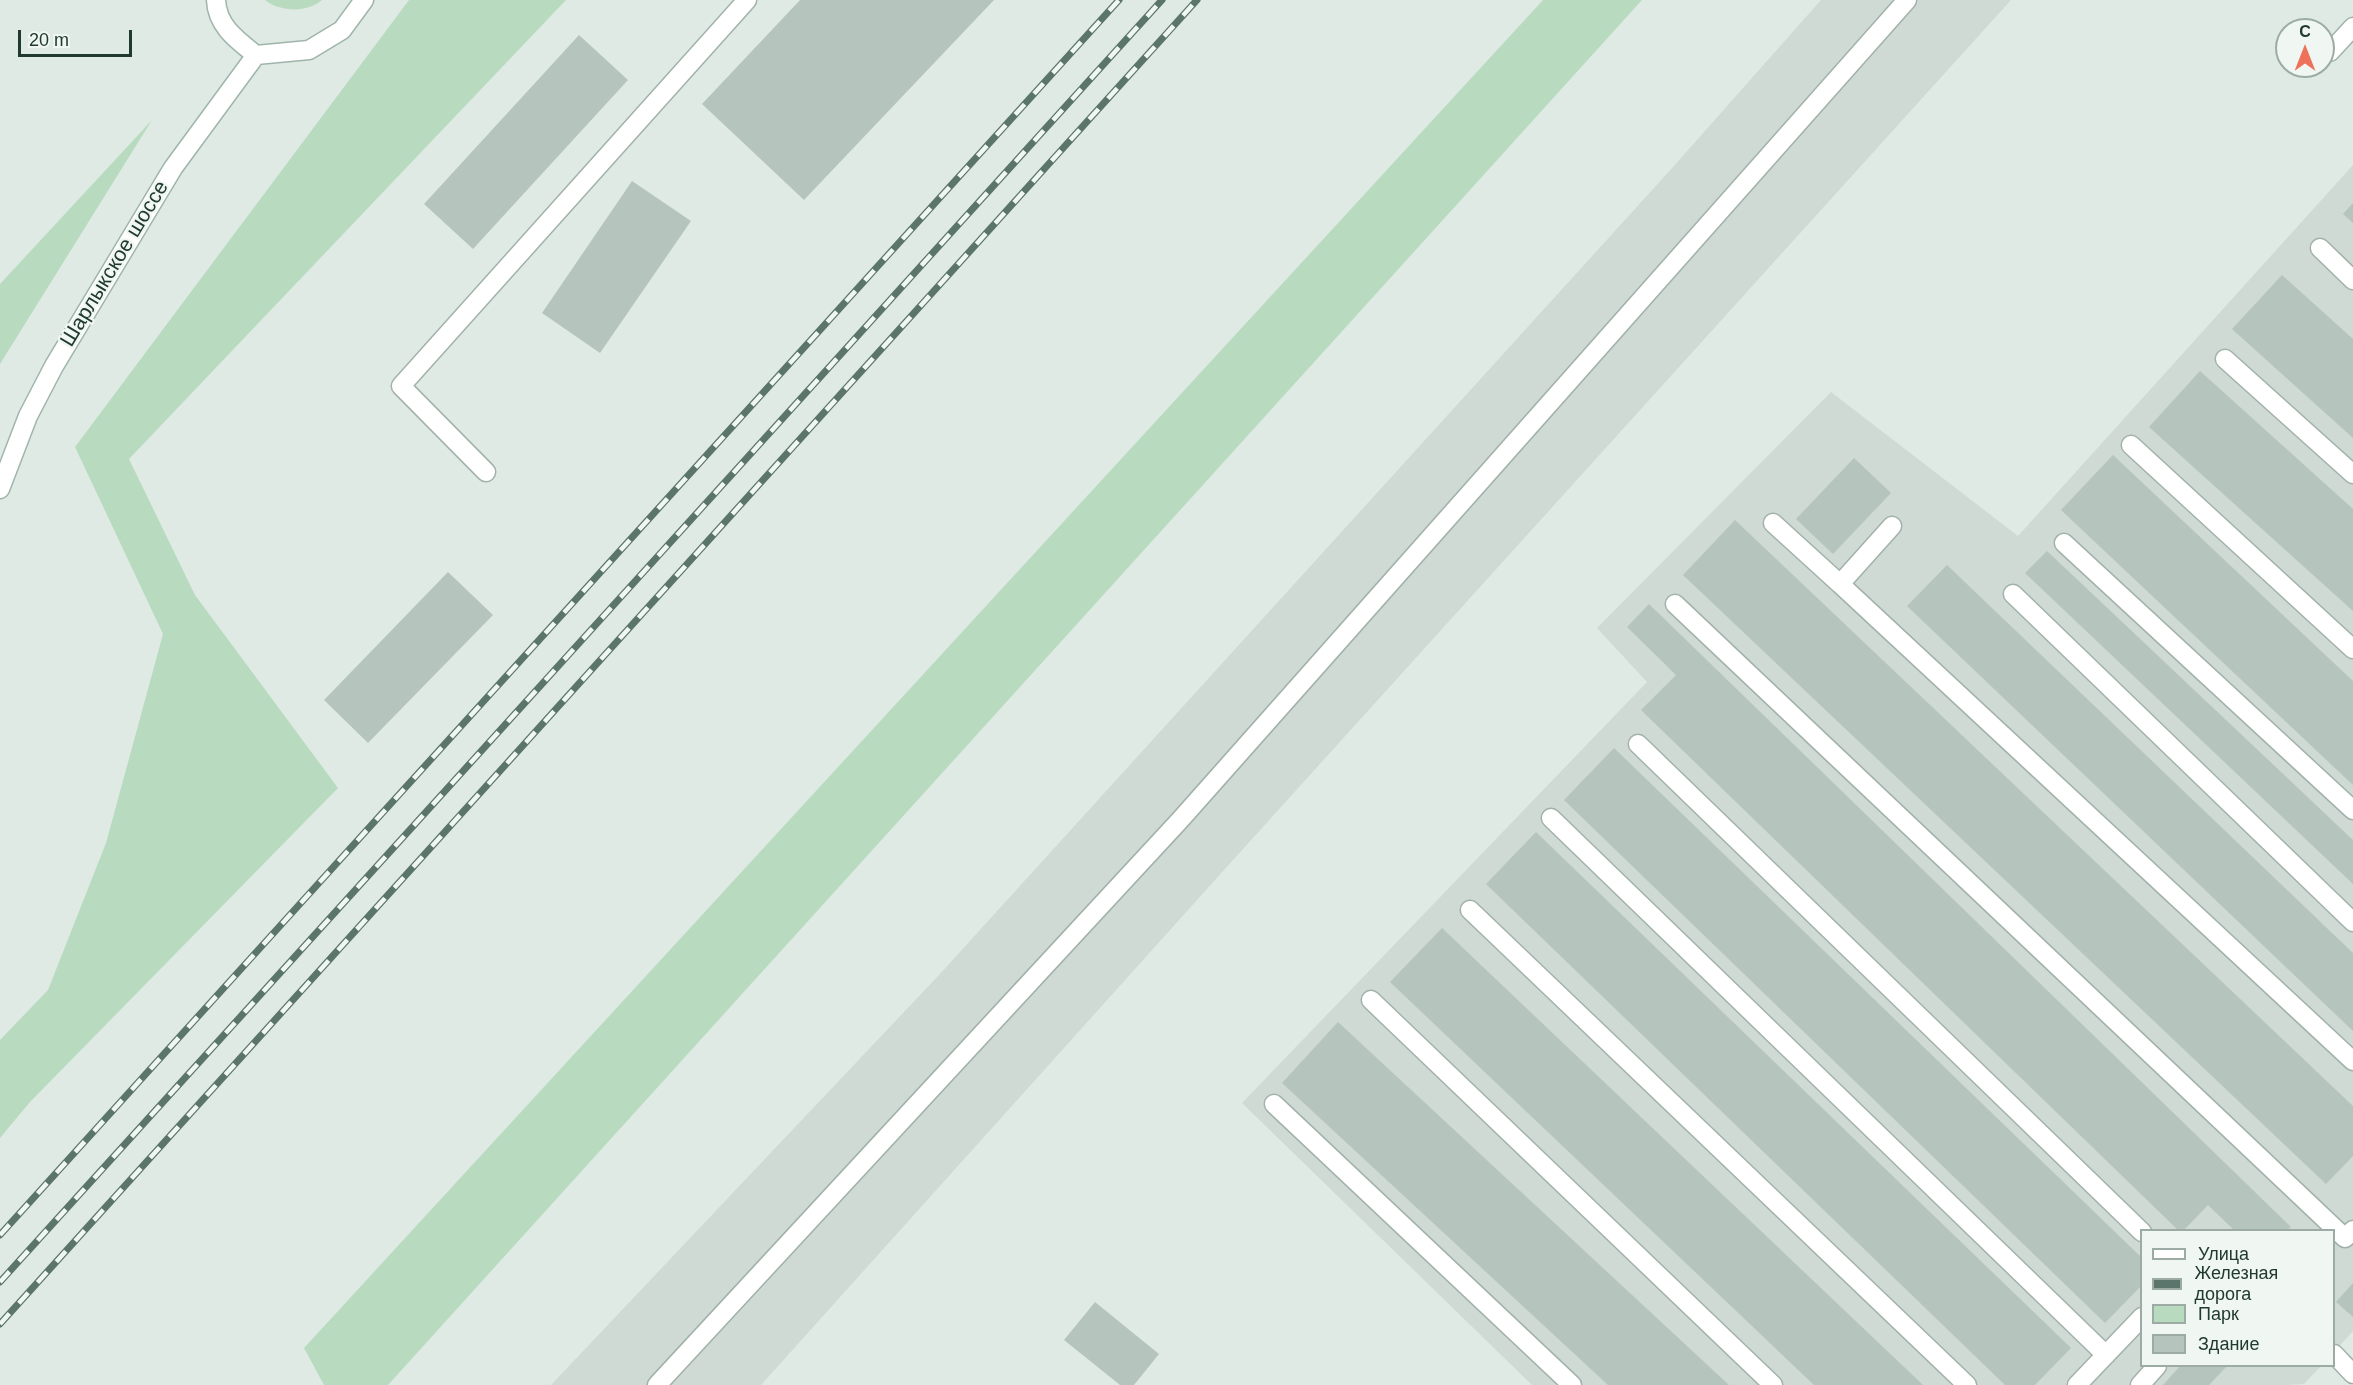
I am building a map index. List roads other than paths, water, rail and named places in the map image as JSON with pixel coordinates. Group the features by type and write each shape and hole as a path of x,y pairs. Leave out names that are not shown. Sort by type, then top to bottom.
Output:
{"street":[{"path":"216,0 216,12 230,34 256,55 309,50 342,30 364,0"},
{"path":"486,472 401,386 747,0"},
{"path":"657,1385 1181,819 1907,0"},
{"path":"2335,47 2353,27"},
{"name":"Шарлыкское шоссе","path":"0,489 28,416 54,366 173,168 256,55"},
{"path":"2320,248 2353,280"},
{"path":"2225,358 2353,474"},
{"path":"2131,445 2353,649"},
{"path":"1773,523 2353,1061"},
{"path":"1840,584 1892,526"},
{"path":"2064,543 2353,810"},
{"path":"2013,594 2353,922"},
{"path":"1675,604 2345,1238 2353,1230"},
{"path":"1638,744 2140,1230"},
{"path":"1551,818 2106,1355"},
{"path":"1470,910 1967,1385"},
{"path":"1371,1000 1773,1385"},
{"path":"1274,1104 1572,1385"},
{"path":"2077,1385 2140,1319"},
{"path":"2335,1355 2353,1374"},
{"path":"2140,1385 2155,1367"}],"railway":[{"path":"0,1235 1119,0"},
{"path":"0,1282 1162,0"},
{"path":"0,1324 1197,0"}]}
